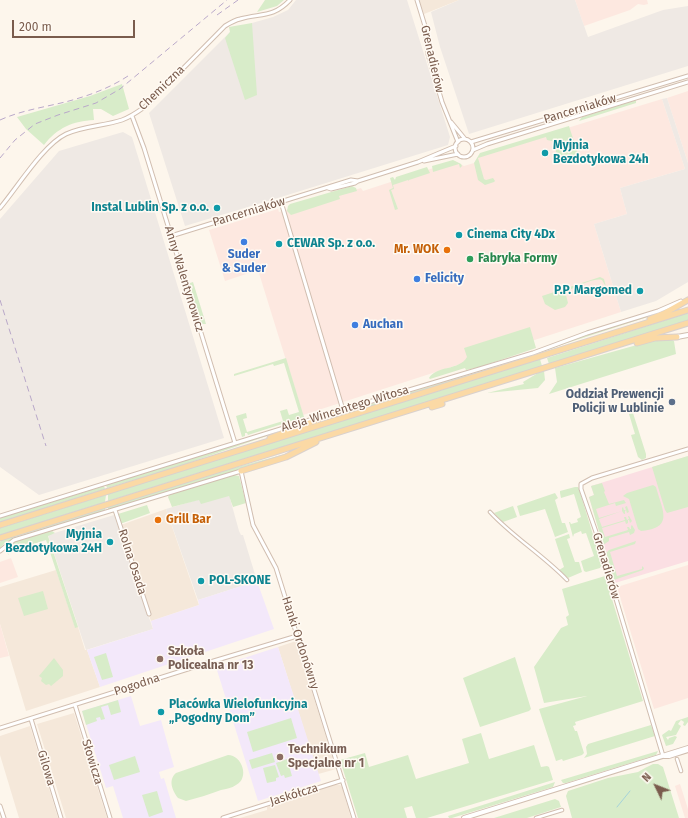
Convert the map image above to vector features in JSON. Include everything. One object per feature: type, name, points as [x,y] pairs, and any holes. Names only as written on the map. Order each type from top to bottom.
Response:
[{"type":"main road","points":[[597,338],[665,313],[688,299]]},
{"type":"main road","name":"Aleja Wincentego Witosa","points":[[0,525],[688,310]]},
{"type":"main road","name":"Aleja Wincentego Witosa","points":[[0,538],[688,323]]},
{"type":"main road","points":[[598,352],[655,338],[676,336]]},
{"type":"main road","points":[[406,412],[442,404]]},
{"type":"main road","points":[[257,445],[277,435],[343,410]]},
{"type":"main road","points":[[241,471],[286,457],[328,436]]},
{"type":"street","name":"Chemiczna","points":[[0,208],[34,164],[62,136],[80,129],[115,122],[132,116],[149,102],[225,26],[238,19],[273,13],[283,8],[290,0]]},
{"type":"street","name":"Grenadierów","points":[[417,0],[425,26],[428,54],[442,102],[458,142]]},
{"type":"street","name":"Pancerniaków","points":[[471,142],[688,76]]},
{"type":"street","name":"Pancerniaków","points":[[473,150],[487,144],[688,82]]},
{"type":"street","name":"Anny Walentynowicz","points":[[132,116],[144,148],[235,443]]},
{"type":"street","points":[[448,118],[465,139],[473,145],[473,150],[467,156],[462,156],[458,154],[456,146],[458,142],[465,139]]},
{"type":"street","name":"Pancerniaków","points":[[418,162],[456,146]]},
{"type":"street","name":"Pancerniaków","points":[[171,236],[351,180],[358,180],[418,162],[458,154]]},
{"type":"street","points":[[281,202],[343,410]]},
{"type":"street","name":"Aleja Wincentego Witosa","points":[[0,516],[533,353],[587,333],[658,311],[688,299]]},
{"type":"street","points":[[676,336],[688,335]]},
{"type":"street","name":"Grenadierów","points":[[663,756],[596,532],[581,489],[581,484],[592,478],[688,449]]},
{"type":"street","points":[[0,551],[14,540],[241,471]]},
{"type":"street","name":"Hanki Ordonówny","points":[[241,471],[253,525],[276,568],[354,818]]},
{"type":"street","name":"Rolna Osada","points":[[115,510],[149,614]]},
{"type":"street","points":[[490,512],[500,523],[557,569],[567,580]]},
{"type":"street","name":"Pogodna","points":[[0,728],[297,636]]},
{"type":"street","name":"Słowicza","points":[[75,705],[110,818]]},
{"type":"street","name":"Gilowa","points":[[31,719],[61,818]]},
{"type":"street","points":[[464,818],[663,756],[669,756],[688,750]]},
{"type":"street","points":[[677,759],[680,770]]},
{"type":"street","name":"Jaskółcza","points":[[223,818],[343,780]]},
{"type":"street","points":[[0,806],[4,818]]},
{"type":"street","points":[[536,818],[562,810]]},
{"type":"shaded area","points":[[296,0],[407,0],[450,137],[448,145],[185,226],[149,113],[230,32],[238,55],[252,23],[273,17],[288,10]]},
{"type":"shaded area","points":[[419,0],[459,0],[424,14]]},
{"type":"shaded area","points":[[459,0],[575,0],[588,37],[663,10],[688,6],[688,66],[469,134],[440,47],[431,12]]},
{"type":"shaded area","points":[[575,0],[647,0],[648,4],[638,4],[630,10],[584,26]]},
{"type":"shaded area","points":[[688,91],[688,163],[667,98]]},
{"type":"shaded area","name":"P.P. Margomed","points":[[667,98],[688,163],[688,282],[656,301],[621,312],[594,224],[627,214],[620,188],[685,169],[662,99]]},
{"type":"shaded area","points":[[662,99],[685,169],[620,188],[627,214],[594,224],[621,312],[303,415],[258,270],[225,281],[209,230],[278,209],[279,212],[361,188],[363,191],[455,161],[464,166],[474,163],[479,155]]},
{"type":"shaded area","points":[[123,132],[132,137],[224,438],[39,495],[0,467],[0,219],[59,151]]},
{"type":"shaded area","points":[[688,456],[688,561],[615,583],[589,497],[594,495],[591,486]]},
{"type":"shaded area","name":"POL-SKONE","points":[[228,491],[239,531],[241,535],[243,535],[257,581],[198,600],[166,509]]},
{"type":"shaded area","points":[[166,509],[199,605],[151,621],[118,526]]},
{"type":"shaded area","points":[[114,515],[153,629],[86,650],[48,535]]},
{"type":"shaded area","points":[[11,558],[18,577],[0,583],[0,562]]},
{"type":"shaded area","points":[[688,565],[688,698],[654,709],[617,587]]},
{"type":"shaded area","points":[[56,570],[75,627],[78,627],[85,650],[87,650],[100,687],[26,711],[0,624],[0,587]]},
{"type":"shaded area","points":[[257,581],[274,629],[100,687],[87,650],[153,629],[151,621],[199,605],[198,600]]},
{"type":"shaded area","points":[[0,624],[9,656],[0,658]]},
{"type":"shaded area","points":[[296,641],[336,769],[318,774],[278,647]]},
{"type":"shaded area","points":[[278,647],[321,781],[258,801],[216,667]]},
{"type":"shaded area","points":[[131,696],[140,726],[161,720],[174,767],[159,772],[161,779],[164,778],[176,818],[123,818],[113,786],[106,788],[82,711]]},
{"type":"shaded area","points":[[74,713],[107,818],[66,818],[37,724]]},
{"type":"shaded area","points":[[30,726],[58,818],[19,818],[0,755],[0,736]]},
{"type":"shaded area","points":[[680,784],[688,809],[688,818],[685,818],[675,786]]},
{"type":"shaded area","points":[[334,785],[340,785],[342,787],[351,818],[240,818],[267,810],[267,807],[269,806]]},
{"type":"green space","points":[[265,0],[284,0],[277,6],[257,12]]},
{"type":"green space","points":[[252,23],[257,95],[245,100],[225,38],[230,32],[229,27]]},
{"type":"green space","points":[[122,84],[129,109],[113,116],[101,109],[93,109],[94,120],[66,126],[54,134],[44,145],[26,129],[17,117],[90,96]]},
{"type":"green space","points":[[636,100],[636,103],[579,121],[582,117]]},
{"type":"green space","points":[[569,126],[578,154],[562,159],[561,156],[558,157],[552,141],[547,140],[546,137],[478,158],[484,179],[486,180],[493,178],[495,181],[485,185],[478,180],[474,163],[480,153]]},
{"type":"green space","points":[[453,160],[461,164],[462,166],[460,168],[459,164],[433,172],[432,166]]},
{"type":"green space","points":[[427,167],[430,173],[393,185],[394,189],[391,190],[398,209],[395,210],[389,190],[393,188],[390,178],[393,177],[395,180],[396,177]]},
{"type":"green space","points":[[352,186],[356,188],[357,191],[339,196],[340,199],[291,215],[287,211],[290,204]]},
{"type":"green space","points":[[600,277],[604,279],[606,287],[602,280],[594,280],[567,291],[566,295],[568,303],[565,307],[555,310],[545,304],[542,296]]},
{"type":"green space","points":[[193,282],[206,324],[202,324],[200,321],[189,286],[190,283]]},
{"type":"green space","points":[[668,309],[660,313],[564,344],[519,361],[288,432],[323,419],[518,359],[565,342]]},
{"type":"green space","points":[[688,313],[688,320],[549,364],[547,358]]},
{"type":"green space","points":[[530,327],[536,348],[480,367],[466,370],[465,368],[430,379],[429,378],[437,371],[454,366],[463,361],[467,357],[464,348]]},
{"type":"green space","points":[[670,339],[674,341],[676,354],[549,394],[557,382],[555,368],[651,341]]},
{"type":"green space","points":[[286,358],[304,417],[248,435],[245,433],[245,436],[242,437],[236,416],[246,413],[247,418],[243,419],[247,432],[283,421],[280,411],[287,409],[289,415],[299,412],[284,363],[274,366],[273,364],[234,376],[234,374]]},
{"type":"green space","points":[[540,359],[542,366],[108,501],[108,494]]},
{"type":"green space","points":[[544,371],[545,380],[538,388],[487,393],[524,384],[523,382]]},
{"type":"green space","points":[[633,413],[646,454],[646,458],[642,460],[638,457],[631,435],[635,434],[629,414]]},
{"type":"green space","points":[[287,429],[174,468],[107,488],[106,485]]},
{"type":"green space","points":[[285,454],[277,458],[108,510],[108,507],[230,469]]},
{"type":"green space","points":[[688,456],[688,507],[667,513],[652,467]]},
{"type":"green space","points":[[234,475],[239,476],[246,503],[233,507],[229,496],[201,504],[199,500],[172,507],[168,497],[169,495]]},
{"type":"green space","points":[[602,483],[609,504],[624,500],[626,503],[616,506],[615,503],[596,509],[599,518],[622,511],[599,519],[602,527],[625,520],[624,517],[626,517],[627,520],[629,519],[628,516],[632,521],[630,523],[628,520],[628,523],[626,524],[625,521],[602,528],[605,537],[628,530],[627,527],[631,529],[632,525],[635,530],[634,533],[630,535],[629,532],[609,538],[609,541],[603,545],[589,497],[594,495],[591,486]]},
{"type":"green space","points":[[653,485],[656,487],[664,516],[659,526],[641,531],[638,529],[629,499],[623,496],[627,493]]},
{"type":"green space","points":[[104,486],[105,489],[0,522],[0,518]]},
{"type":"green space","points":[[578,487],[579,489],[602,564],[600,568],[586,572],[584,571],[581,561],[594,556],[586,533],[582,534],[581,531],[574,534],[573,537],[569,522],[571,524],[578,522],[577,519],[581,517],[574,494],[561,498],[560,493],[560,491]]},
{"type":"green space","points":[[555,493],[558,498],[555,500],[562,523],[565,523],[568,532],[555,537],[545,509],[520,516],[517,506]]},
{"type":"green space","points":[[106,495],[105,502],[0,535],[0,528]]},
{"type":"green space","points":[[147,505],[150,513],[120,524],[118,514]]},
{"type":"green space","points":[[513,506],[517,517],[503,522],[494,513]]},
{"type":"green space","points":[[627,506],[629,512],[627,513],[625,507]]},
{"type":"green space","points":[[623,507],[624,510],[626,510],[625,514],[624,514],[622,511]]},
{"type":"green space","points":[[105,508],[105,511],[15,538],[5,543],[0,548],[0,542],[2,540]]},
{"type":"green space","points":[[52,531],[55,533],[48,536],[78,627],[75,628],[46,540],[8,552],[9,555],[5,551],[7,547],[18,541]]},
{"type":"green space","points":[[569,534],[570,538],[567,539],[575,562],[579,562],[582,572],[568,578],[559,570],[564,567],[555,539]]},
{"type":"green space","points":[[636,541],[635,544],[610,552],[617,576],[642,569],[642,566],[644,568],[643,570],[614,580],[606,553],[609,550]]},
{"type":"green space","points":[[605,576],[643,701],[575,722],[576,725],[573,726],[575,731],[577,731],[584,753],[563,761],[562,759],[556,761],[539,709],[587,696],[544,703],[534,667],[561,628],[568,625],[566,617],[569,615],[562,589]]},
{"type":"green space","points":[[43,591],[48,609],[24,616],[18,598]]},
{"type":"green space","points":[[106,653],[113,677],[102,680],[94,657]]},
{"type":"green space","points":[[515,657],[531,709],[529,711],[480,727],[463,678]]},
{"type":"green space","points":[[54,658],[63,670],[63,676],[51,686],[49,684],[46,685],[41,681],[42,678],[39,676]]},
{"type":"green space","points":[[118,700],[121,712],[111,715],[108,705],[101,707],[105,719],[101,720],[100,717],[96,718],[97,721],[86,725],[82,711]]},
{"type":"green space","points":[[688,717],[688,722],[685,726],[683,725],[684,722],[681,720],[678,724],[681,726],[676,735],[666,737],[668,740],[669,738],[675,736],[677,737],[673,744],[666,746],[662,735],[669,730],[671,731],[676,721]]},
{"type":"green space","points":[[291,718],[297,738],[253,752],[247,732]]},
{"type":"green space","points":[[651,725],[655,736],[584,758],[587,754],[586,747],[588,744]]},
{"type":"green space","points":[[481,733],[489,759],[534,745],[541,767],[549,767],[553,780],[427,818],[416,818],[412,806],[404,808],[407,818],[358,818],[340,760],[365,753],[369,767],[408,755],[416,779],[469,763],[462,739]]},
{"type":"green space","points":[[658,751],[656,755],[566,783],[563,783],[561,780]]},
{"type":"green space","points":[[272,753],[275,762],[252,769],[249,760]]},
{"type":"green space","points":[[228,755],[237,759],[242,767],[243,777],[240,782],[231,788],[190,800],[186,801],[178,798],[172,785],[172,779],[176,773]]},
{"type":"green space","points":[[135,756],[140,772],[114,780],[109,765]]},
{"type":"green space","points":[[287,759],[292,776],[285,778],[284,775],[281,776],[276,763]]},
{"type":"green space","points":[[653,764],[658,764],[663,767],[679,818],[572,818],[566,796],[568,791],[608,778],[638,772]]},
{"type":"green space","points":[[275,765],[279,777],[276,778],[276,781],[267,783],[263,768]]},
{"type":"green space","points":[[555,782],[553,787],[452,818],[449,818],[448,816]]},
{"type":"green space","points":[[157,791],[163,812],[149,817],[142,795]]},
{"type":"green space","points":[[555,799],[559,801],[561,807],[527,818],[494,818]]},
{"type":"waterway","points":[[617,807],[630,791]]},
{"type":"railway","points":[[0,158],[15,140],[35,124],[96,103],[120,89],[227,0]]},
{"type":"railway","points":[[217,15],[238,0]]},
{"type":"railway","points":[[0,120],[25,111],[85,96],[109,87],[131,74]]},
{"type":"railway","points":[[0,300],[46,446]]},
{"type":"place","name":"Myjnia Bezdotykowa 24h","points":[[545,153]]},
{"type":"place","name":"Instal Lublin Sp. z o.o.","points":[[217,208]]},
{"type":"place","name":"Cinema City 4Dx","points":[[459,235]]},
{"type":"place","name":"Suder & Suder","points":[[244,242]]},
{"type":"place","name":"CEWAR Sp. z o.o.","points":[[279,244]]},
{"type":"place","name":"Mr. WOK","points":[[447,250]]},
{"type":"place","name":"Fabryka Formy","points":[[470,259]]},
{"type":"place","name":"Felicity","points":[[417,279]]},
{"type":"place","name":"P.P. Margomed","points":[[640,291]]},
{"type":"place","name":"Auchan","points":[[355,325]]},
{"type":"place","name":"Oddział Prewencji Policji w Lublinie","points":[[672,402]]},
{"type":"place","name":"Grill Bar","points":[[158,520]]},
{"type":"place","name":"Myjnia Bezdotykowa 24H","points":[[110,542]]},
{"type":"place","name":"POL-SKONE","points":[[201,581]]},
{"type":"place","name":"Szkoła Policealna nr 13","points":[[160,659]]},
{"type":"place","name":"Placówka Wielofunkcyjna „Pogodny Dom”","points":[[161,712]]},
{"type":"place","name":"Technikum Specjalne nr 1","points":[[280,757]]}]
